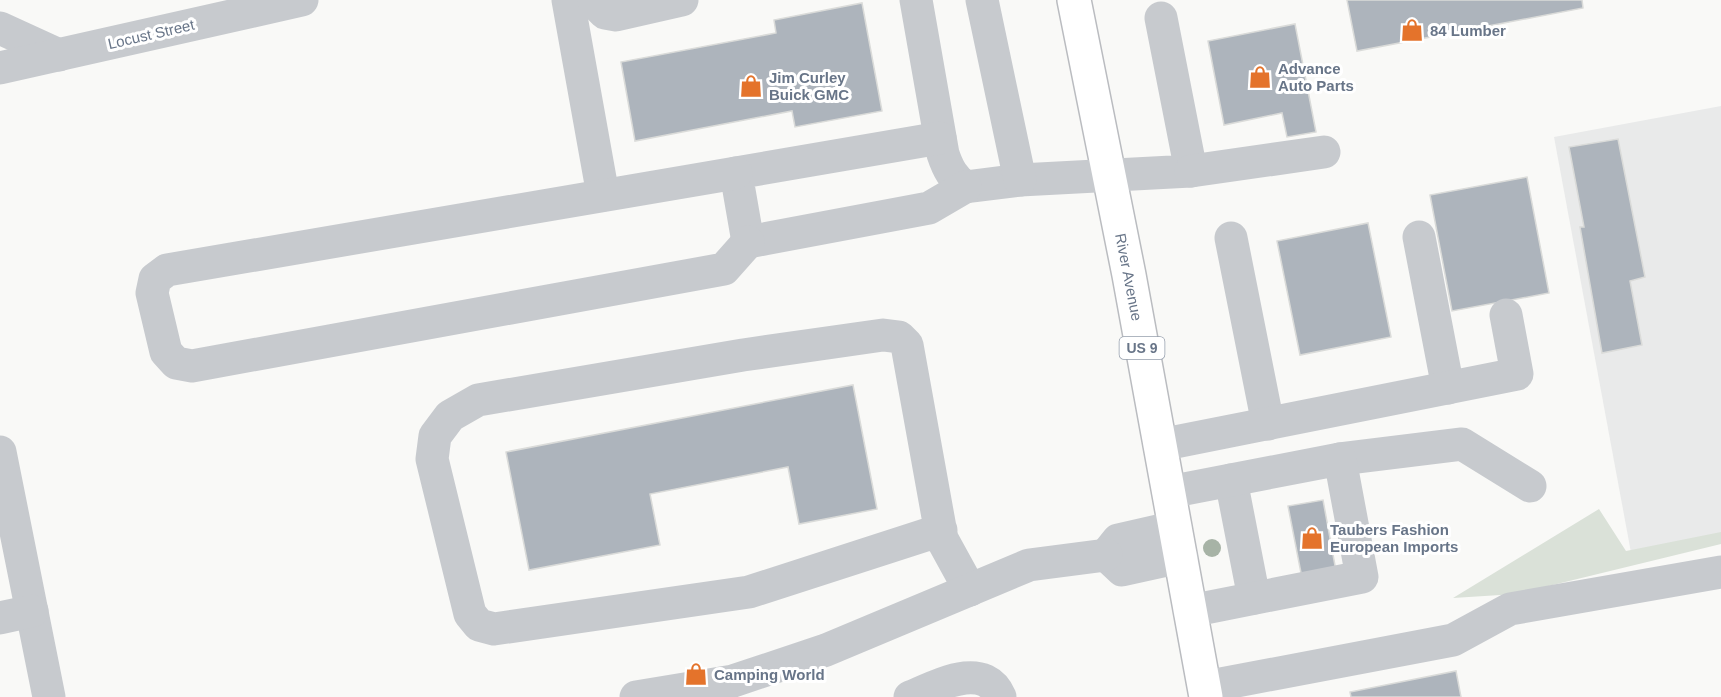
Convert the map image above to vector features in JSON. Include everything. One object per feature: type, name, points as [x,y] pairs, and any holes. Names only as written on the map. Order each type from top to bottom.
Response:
[{"type":"highway","name":"River Avenue","points":[[1074,0],[1206,692]]},
{"type":"street","name":"Locust Street","points":[[0,68],[302,0]]},
{"type":"street","points":[[568,0],[603,195]]},
{"type":"street","points":[[594,0],[605,13],[616,15],[682,0]]},
{"type":"street","points":[[916,0],[947,167],[954,179],[965,187]]},
{"type":"street","points":[[982,0],[1020,180]]},
{"type":"street","points":[[1161,18],[1191,171]]},
{"type":"street","points":[[0,28],[59,55]]},
{"type":"street","points":[[940,138],[167,270],[155,279],[152,293],[166,352],[176,363],[192,366],[724,269],[748,242],[929,208],[965,187],[1020,180],[1191,171],[1324,152]]},
{"type":"street","points":[[736,173],[748,242]]},
{"type":"street","points":[[1419,237],[1448,388]]},
{"type":"street","points":[[1231,238],[1268,424]]},
{"type":"street","points":[[1160,445],[1517,374],[1506,315]]},
{"type":"street","points":[[940,530],[749,592],[494,629],[479,625],[470,614],[432,459],[435,436],[450,416],[478,400],[754,354],[883,335],[899,337],[907,345],[942,539],[969,591]]},
{"type":"street","points":[[1169,492],[1340,459],[1462,444],[1530,486]]},
{"type":"street","points":[[0,452],[49,697]]},
{"type":"street","points":[[1190,611],[1362,577],[1340,459]]},
{"type":"street","points":[[1231,480],[1254,598]]},
{"type":"street","points":[[636,697],[739,689],[1029,565],[1106,555],[1122,570],[1178,542]]},
{"type":"street","points":[[1206,692],[1453,640],[1510,609],[1721,572]]},
{"type":"street","points":[[0,618],[32,611]]},
{"type":"street","points":[[910,697],[956,679],[972,677],[992,685],[1000,697]]},
{"type":"shaded area","points":[[1721,106],[1721,541],[1632,558],[1554,137]]},
{"type":"shaded area","points":[[1599,509],[1626,551],[1721,532],[1721,544],[1516,594],[1453,598]]},
{"type":"building","name":"84 Lumber","points":[[1347,0],[1582,0],[1583,8],[1357,51]]},
{"type":"building","name":"Jim Curley Buick GMC","points":[[862,3],[882,111],[795,127],[792,111],[635,141],[621,62],[776,33],[774,20]]},
{"type":"building","name":"Advance Auto Parts","points":[[1295,24],[1316,132],[1287,137],[1282,113],[1224,125],[1208,41]]},
{"type":"building","points":[[1618,139],[1645,277],[1630,281],[1642,345],[1602,353],[1580,227],[1584,227],[1569,147]]},
{"type":"building","points":[[1527,177],[1549,293],[1452,311],[1430,195]]},
{"type":"building","points":[[1368,223],[1391,337],[1300,355],[1277,241]]},
{"type":"building","points":[[853,385],[877,509],[799,524],[788,467],[650,494],[660,545],[529,570],[506,452]]},
{"type":"building","name":"Taubers Fashion European Imports","points":[[1323,500],[1336,571],[1302,578],[1288,506]]},
{"type":"building","points":[[1456,671],[1461,697],[1351,697],[1350,692]]},
{"type":"place","name":"84 Lumber","points":[[1412,30]]},
{"type":"place","name":"Advance Auto Parts","points":[[1260,77]]},
{"type":"place","name":"Jim Curley Buick GMC","points":[[751,86]]},
{"type":"place","name":"Taubers Fashion European Imports","points":[[1312,538]]},
{"type":"place","name":"Camping World","points":[[696,674]]}]
